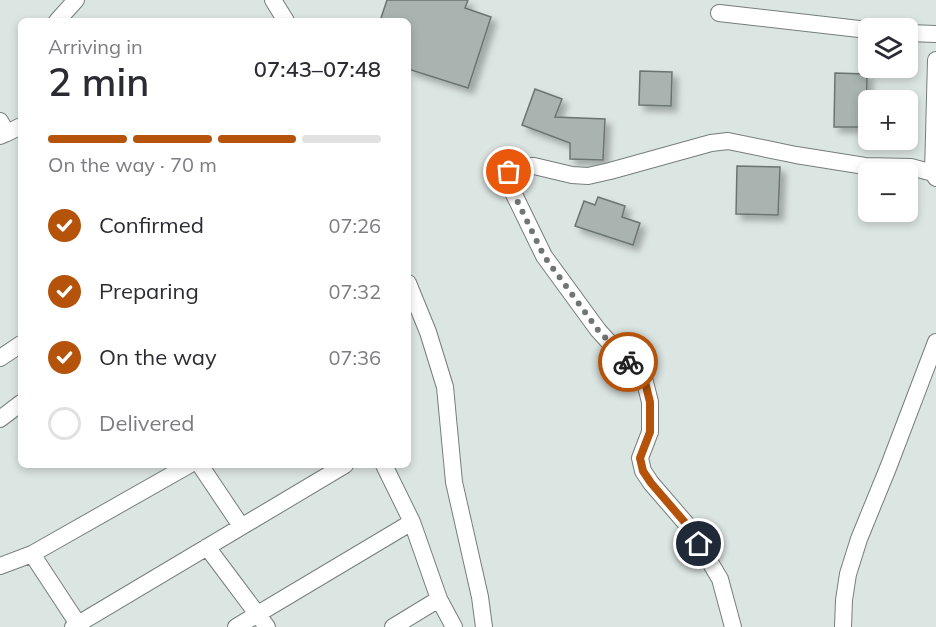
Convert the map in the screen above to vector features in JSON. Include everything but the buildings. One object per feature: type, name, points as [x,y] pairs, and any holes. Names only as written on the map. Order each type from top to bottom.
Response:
[{"type":"street","points":[[60,18],[75,0]]},
{"type":"street","points":[[273,0],[284,18]]},
{"type":"street","points":[[719,13],[858,29]]},
{"type":"street","points":[[918,33],[936,34]]},
{"type":"street","points":[[733,627],[720,579],[688,526],[643,471],[640,458],[650,432],[650,402],[645,382],[598,330],[544,256],[508,182],[509,172],[517,166],[534,166],[572,175],[588,176],[711,143],[728,141],[865,166],[911,167],[934,176],[936,60]]},
{"type":"street","points":[[411,290],[428,333],[445,387],[454,482],[480,597],[484,627]]},
{"type":"street","points":[[843,627],[847,583],[859,539],[936,342]]},
{"type":"street","points":[[0,358],[18,346]]},
{"type":"street","points":[[0,419],[18,405]]},
{"type":"street","points":[[0,566],[32,554],[184,468]]},
{"type":"street","points":[[202,468],[241,526]]},
{"type":"street","points":[[32,554],[76,626],[340,468]]},
{"type":"street","points":[[385,468],[412,522],[439,599],[454,627]]},
{"type":"street","points":[[236,627],[262,621],[412,522]]},
{"type":"street","points":[[207,547],[262,621]]},
{"type":"street","points":[[393,627],[439,599]]},
{"type":"way so far","points":[[509,172],[508,182],[544,256],[598,330],[628,362]]},
{"type":"route","points":[[628,362],[645,382],[650,402],[650,432],[640,458],[643,471],[688,526],[699,544]]}]
